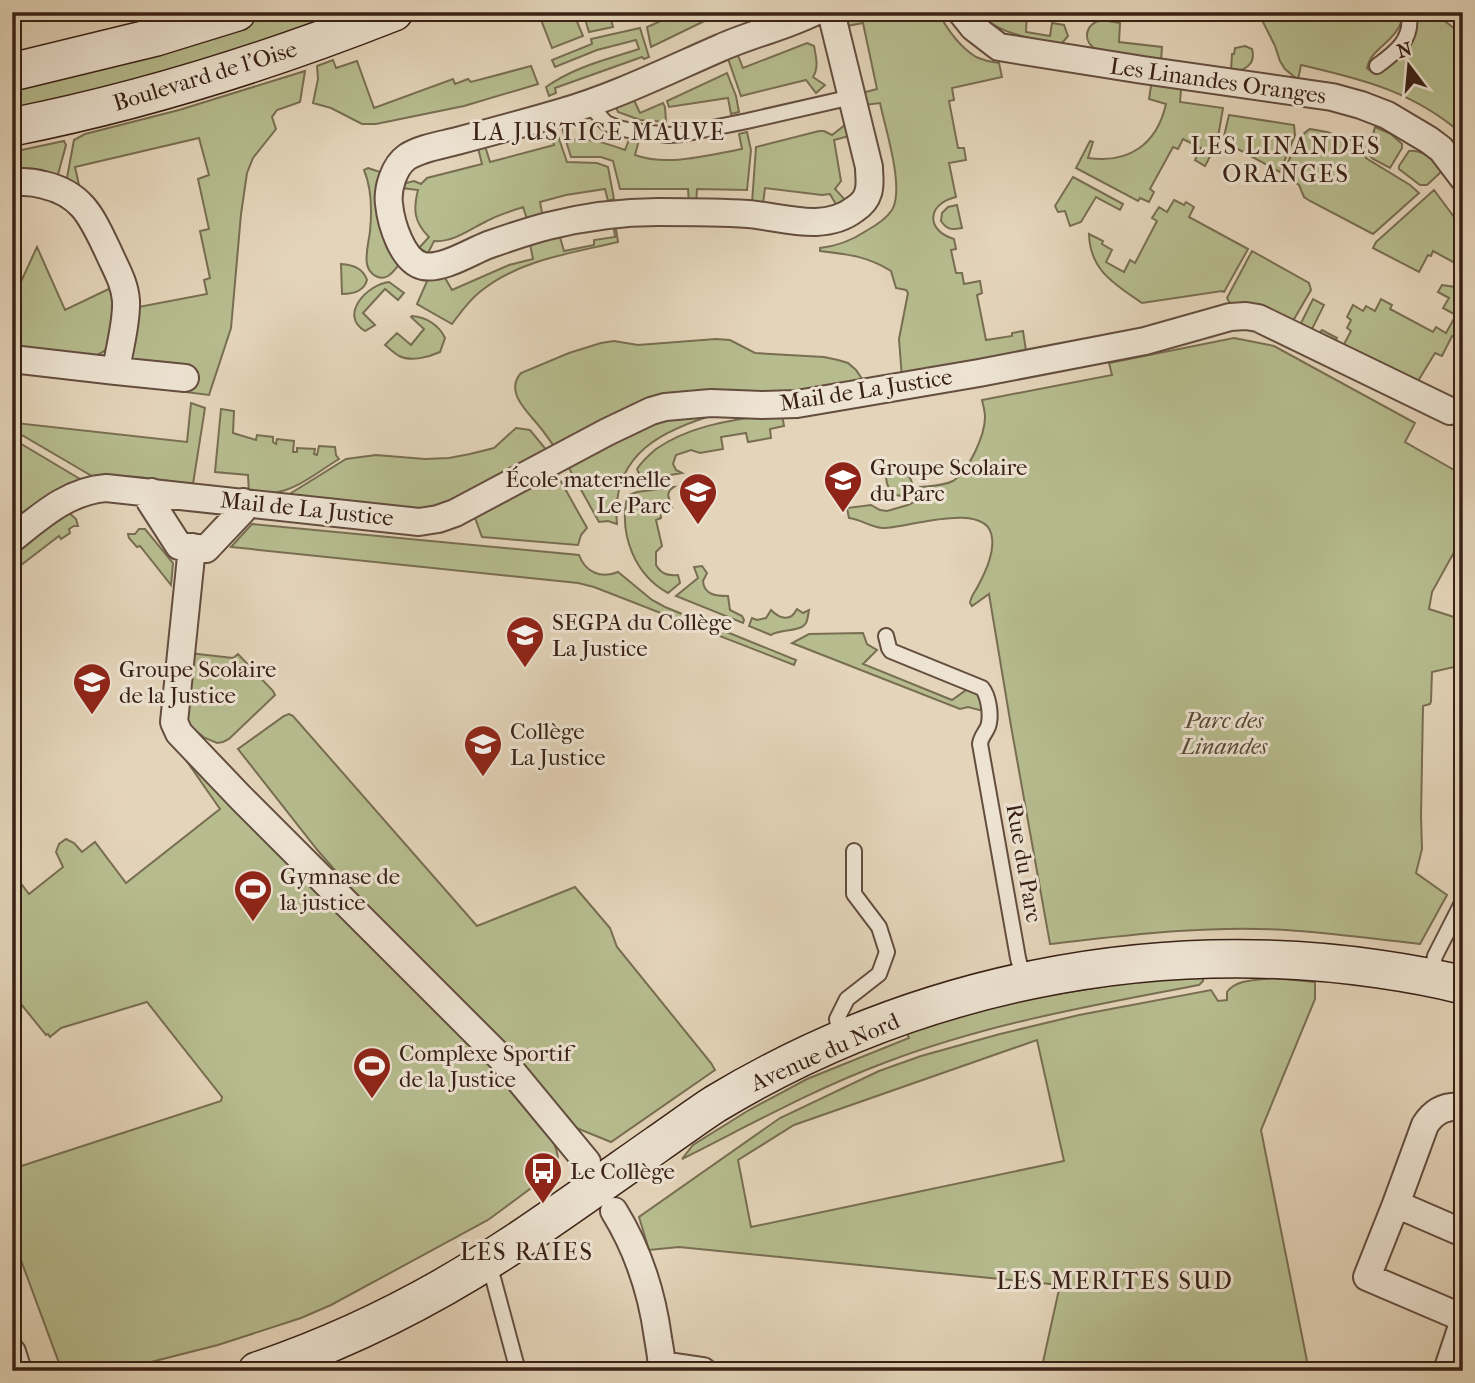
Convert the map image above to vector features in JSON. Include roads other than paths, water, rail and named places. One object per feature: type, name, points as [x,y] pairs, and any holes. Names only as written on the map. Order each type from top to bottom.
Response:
[{"type":"street","points":[[12,72],[148,40],[237,12]]},
{"type":"street","name":"Boulevard de l'Oise","points":[[12,127],[145,97],[238,69],[394,12]]},
{"type":"street","points":[[814,12],[722,47],[628,90],[405,158],[394,175],[388,200],[392,223],[407,253],[419,265],[435,266],[494,243],[549,226],[590,217],[629,213],[748,214],[818,222],[837,219],[858,207],[868,194],[870,185],[868,160],[831,12]]},
{"type":"street","name":"Les Linandes Oranges","points":[[961,12],[973,27],[999,47],[1131,69],[1332,97],[1361,105],[1387,115],[1429,140],[1441,149],[1463,178]]},
{"type":"street","points":[[12,183],[35,183],[54,187],[77,199],[93,220],[121,281],[126,303],[116,371]]},
{"type":"street","name":"Mail de La Justice","points":[[12,539],[53,507],[85,491],[106,488],[419,522],[431,521],[479,501],[651,411],[682,404],[797,404],[1145,341],[1237,316],[1258,318],[1450,411]]},
{"type":"street","points":[[12,359],[185,378]]},
{"type":"street","points":[[151,492],[150,501],[179,545],[206,549],[242,512],[243,502]]},
{"type":"street","points":[[192,547],[174,722],[179,733],[501,1058],[587,1162]]},
{"type":"street","name":"Avenue du Nord","points":[[257,1371],[323,1347],[425,1299],[566,1208],[712,1106],[793,1062],[841,1040],[930,1006],[1046,976],[1120,965],[1191,959],[1307,961],[1447,981]]},
{"type":"street","points":[[1447,1371],[1463,1320],[1367,1277],[1425,1125],[1439,1110],[1463,1107]]},
{"type":"street","points":[[1396,1204],[1463,1233]]},
{"type":"street","points":[[618,1218],[638,1256],[646,1283],[655,1318],[662,1368],[703,1371]]},
{"type":"street","points":[[12,1352],[18,1371]]},
{"type":"lane","points":[[1377,66],[1394,53],[1409,32],[1411,22],[1408,12]]},
{"type":"lane","points":[[591,103],[606,123],[633,131],[668,135],[747,121],[852,97]]},
{"type":"lane","name":"Rue du Parc","points":[[886,636],[891,651],[982,688],[985,692],[990,721],[980,739],[981,753],[1024,981]]},
{"type":"lane","points":[[841,1040],[836,1019],[847,999],[879,974],[887,952],[879,928],[854,894],[853,851]]},
{"type":"lane","points":[[1447,981],[1435,957],[1463,901]]},
{"type":"lane","points":[[484,1263],[493,1278],[518,1371]]},
{"type":"place","name":"Groupe Scolaire du Parc","points":[[843,514]]},
{"type":"place","name":"École maternelle Le Parc","points":[[698,526]]},
{"type":"place","name":"SEGPA du Collège La Justice","points":[[525,669]]},
{"type":"place","name":"Groupe Scolaire de la Justice","points":[[92,716]]},
{"type":"place","name":"Collège La Justice","points":[[483,778]]},
{"type":"place","name":"Gymnase de la justice","points":[[253,923]]},
{"type":"place","name":"Complexe Sportif de la Justice","points":[[372,1100]]},
{"type":"place","name":"Le Collège","points":[[543,1205]]},
{"type":"district","name":"LA JUSTICE MAUVE","points":[[599,132]]},
{"type":"district","name":"LES LINANDES ORANGES","points":[[1286,160]]},
{"type":"district","name":"LES RAIES","points":[[527,1252]]},
{"type":"district","name":"LES MERITES SUD","points":[[1115,1281]]},
{"type":"park label","name":"Parc des Linandes","points":[[1224,733]]}]
